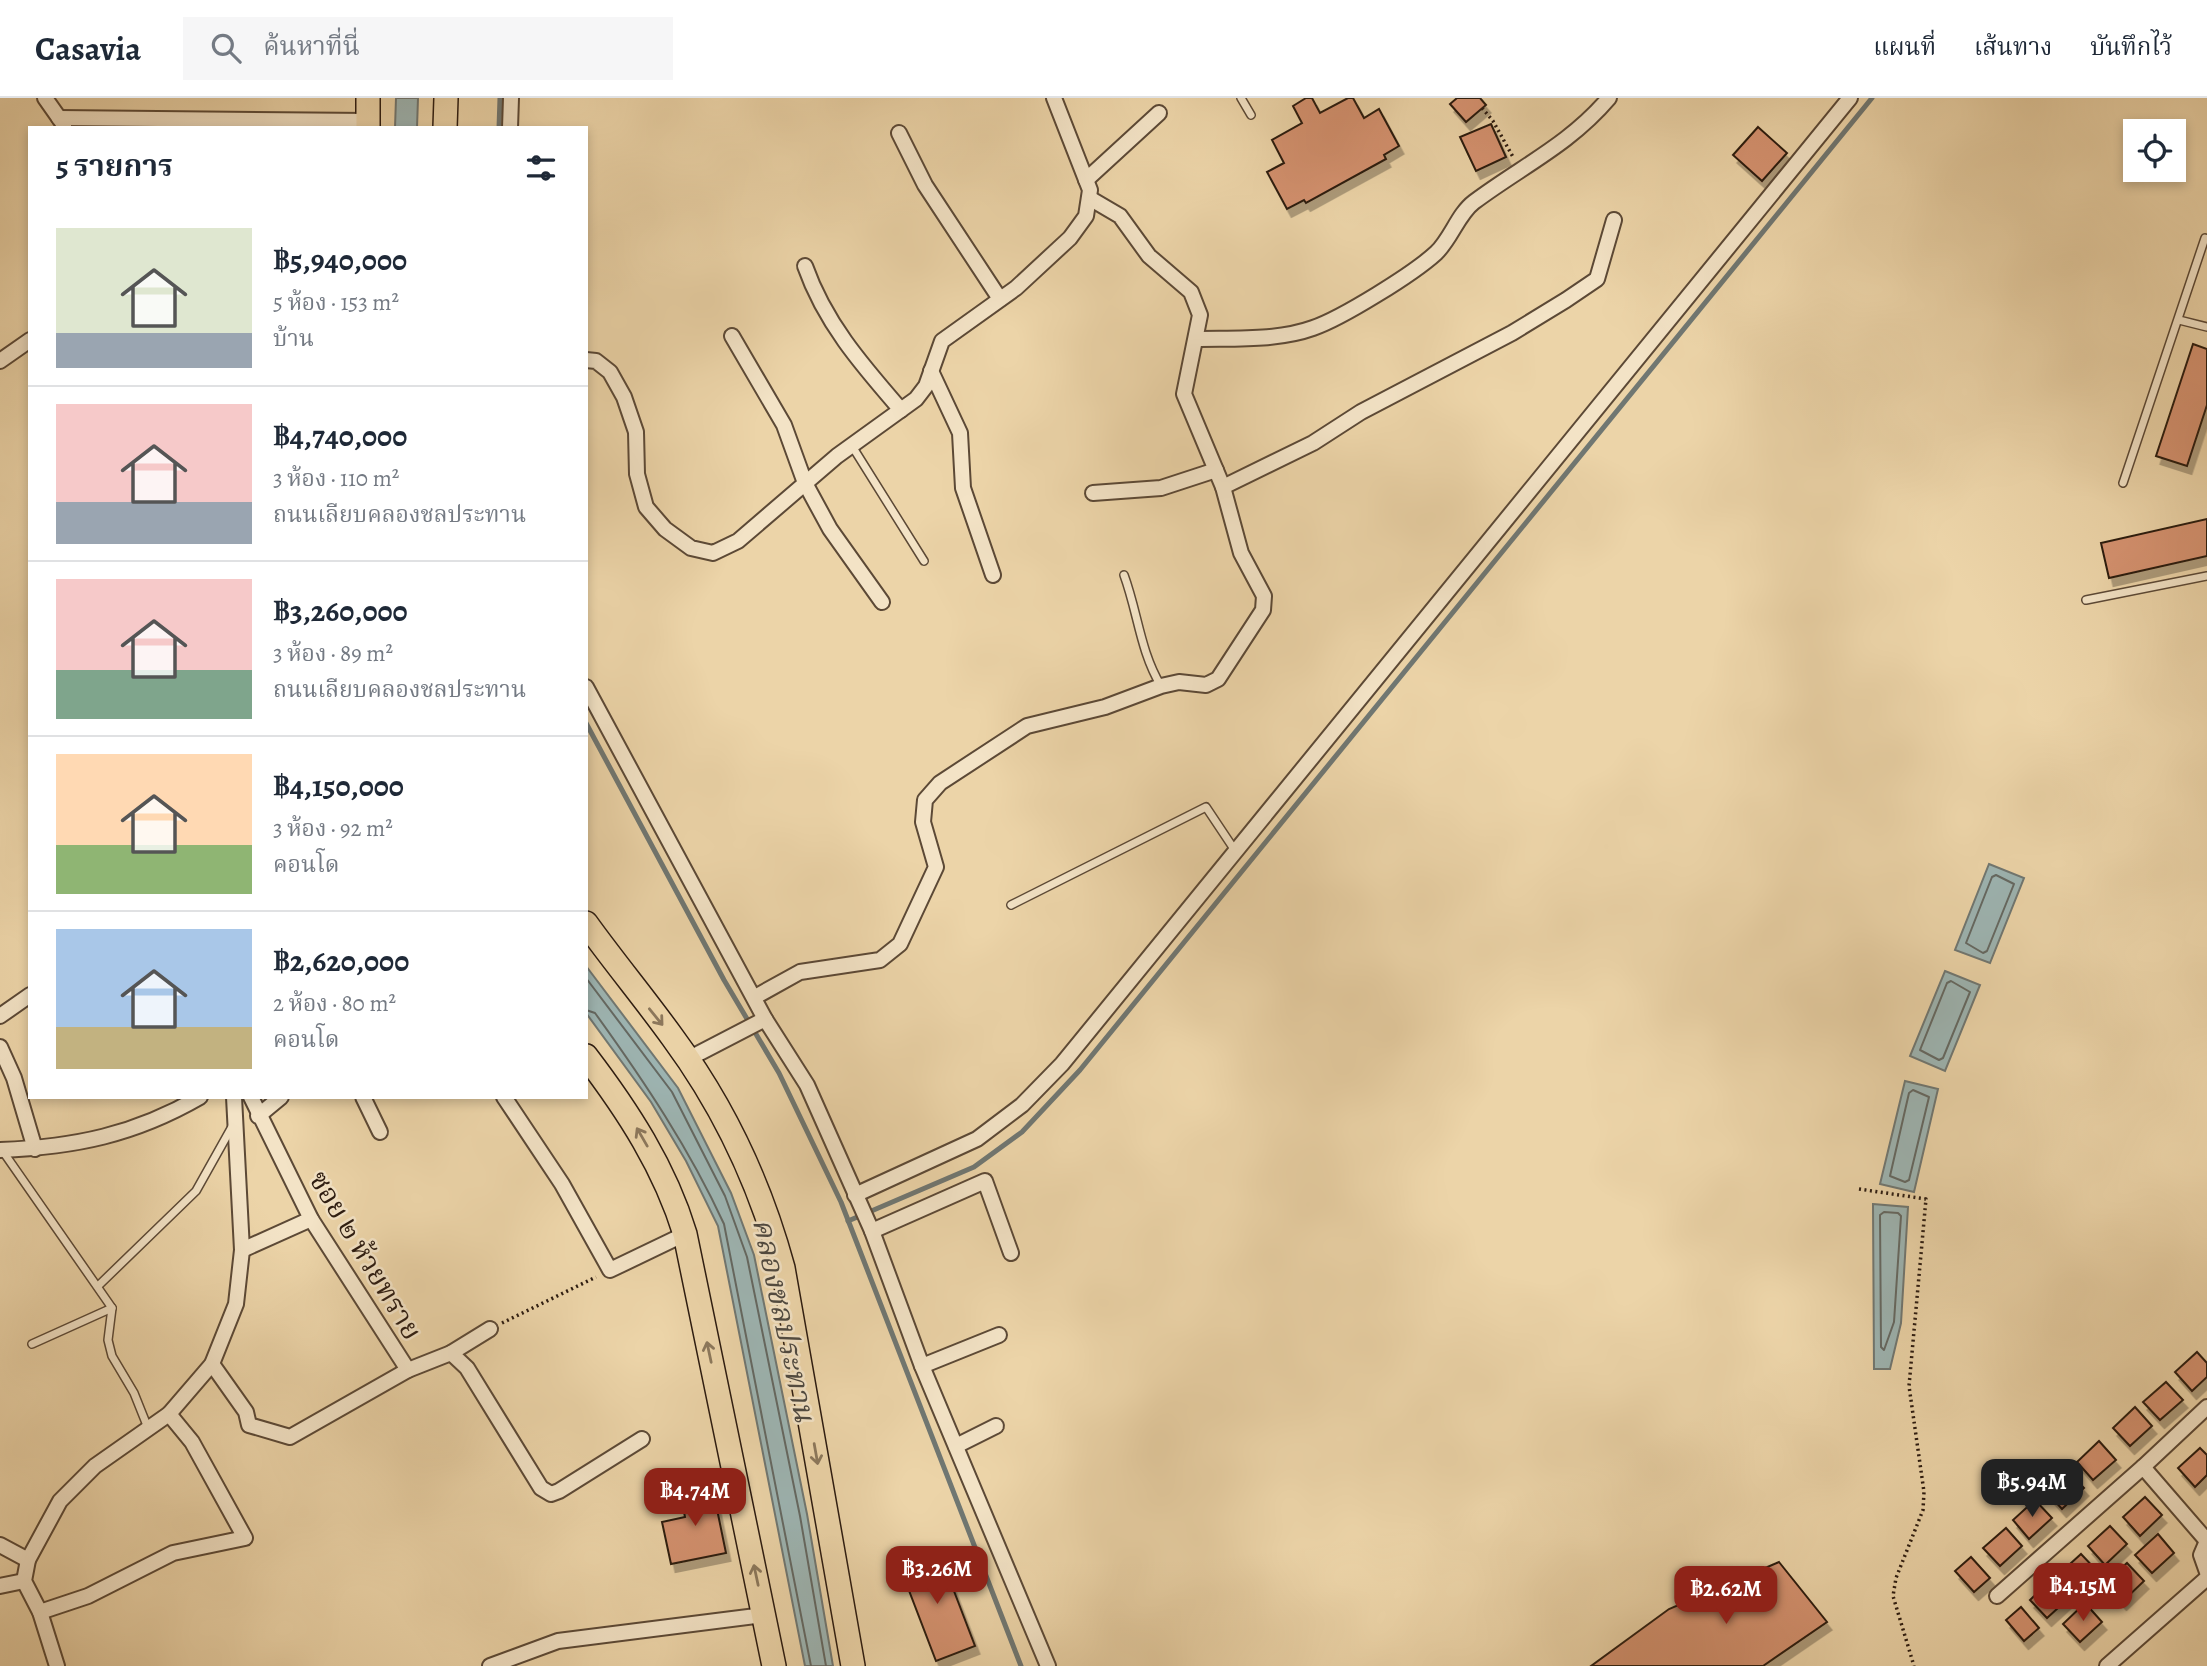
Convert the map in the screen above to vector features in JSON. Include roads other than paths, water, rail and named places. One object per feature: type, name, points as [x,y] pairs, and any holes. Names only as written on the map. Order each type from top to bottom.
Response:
[{"type":"main road","points":[[368,98],[368,125]]},
{"type":"main road","points":[[445,126],[446,98]]},
{"type":"main road","points":[[588,926],[688,1059],[725,1121],[769,1215],[783,1269],[853,1666]]},
{"type":"main road","points":[[588,934],[626,979]]},
{"type":"main road","points":[[588,1059],[624,1107],[656,1162],[677,1206],[774,1666]]},
{"type":"street","points":[[45,98],[63,123],[368,125]]},
{"type":"street","points":[[510,126],[511,98]]},
{"type":"street","points":[[588,360],[596,361],[610,372],[624,397],[636,432],[637,474],[646,508],[665,529],[691,548],[713,553],[738,541],[852,446],[901,410],[926,386],[942,341],[1000,299],[1070,238],[1086,216],[1091,199],[1086,180],[1054,98]]},
{"type":"street","points":[[1196,339],[1265,337],[1313,328],[1388,286],[1437,252],[1471,204],[1557,148],[1588,122],[1609,98]]},
{"type":"street","points":[[855,1195],[977,1139],[1022,1105],[1062,1064],[1850,98]]},
{"type":"street","points":[[1086,180],[1159,113]]},
{"type":"street","points":[[899,133],[925,185],[1000,299]]},
{"type":"street","points":[[755,997],[800,972],[880,960],[900,944],[936,867],[923,822],[925,800],[940,783],[1027,726],[1105,707],[1161,686],[1179,682],[1206,685],[1218,679],[1263,610],[1264,596],[1241,553],[1223,487],[1184,394],[1200,315],[1191,292],[1149,256],[1120,216],[1091,199]]},
{"type":"street","points":[[1223,487],[1312,443],[1361,412],[1512,333],[1597,279],[1614,220]]},
{"type":"street","points":[[805,266],[814,292],[848,350],[901,410]]},
{"type":"street","points":[[732,335],[784,425],[806,483],[830,529],[882,602]]},
{"type":"street","points":[[0,361],[28,341]]},
{"type":"street","points":[[931,371],[960,433],[962,488],[993,575]]},
{"type":"street","points":[[1093,493],[1161,488],[1216,470]]},
{"type":"street","points":[[588,691],[755,997],[761,1022],[807,1085],[869,1225],[922,1366],[1048,1666]]},
{"type":"street","points":[[0,1016],[28,996]]},
{"type":"street","points":[[688,1059],[761,1022]]},
{"type":"street","points":[[0,1047],[14,1078],[35,1149]]},
{"type":"street","points":[[1,1150],[35,1149],[99,1140],[141,1128],[196,1099]]},
{"type":"street","points":[[57,1666],[40,1612],[24,1581],[28,1560],[60,1501],[95,1466],[169,1414],[212,1364],[236,1304],[242,1250],[234,1099]]},
{"type":"street","name":"ซอย ๒ ห้วยทราย","points":[[252,1099],[311,1219],[408,1370],[451,1353],[467,1368],[541,1488],[551,1494],[642,1439]]},
{"type":"street","points":[[258,1116],[279,1099]]},
{"type":"street","points":[[364,1099],[380,1132]]},
{"type":"street","points":[[505,1099],[562,1184],[610,1270],[685,1234]]},
{"type":"street","points":[[869,1225],[985,1181],[1011,1253]]},
{"type":"street","points":[[242,1250],[311,1219]]},
{"type":"street","points":[[451,1353],[490,1329]]},
{"type":"street","points":[[922,1366],[999,1335]]},
{"type":"street","points":[[212,1364],[246,1412],[249,1425],[290,1437],[408,1370]]},
{"type":"street","points":[[1997,1596],[2207,1407]]},
{"type":"street","points":[[40,1612],[88,1597],[173,1553],[245,1538],[192,1442],[169,1414]]},
{"type":"street","points":[[956,1446],[996,1426]]},
{"type":"street","points":[[2143,1467],[2207,1541],[2201,1555],[2207,1572]]},
{"type":"street","points":[[0,1545],[28,1560]]},
{"type":"street","points":[[2107,1666],[2207,1578]]},
{"type":"street","points":[[0,1586],[24,1581]]},
{"type":"street","points":[[490,1666],[558,1641],[764,1615]]},
{"type":"lane","points":[[1241,98],[1251,115]]},
{"type":"lane","points":[[2123,483],[2205,238]]},
{"type":"lane","points":[[2179,320],[2207,327]]},
{"type":"lane","points":[[852,446],[924,561]]},
{"type":"lane","points":[[1124,575],[1133,600],[1140,642],[1161,686]]},
{"type":"lane","points":[[2086,600],[2207,576]]},
{"type":"lane","points":[[1011,905],[1206,807],[1236,852]]},
{"type":"lane","points":[[98,1286],[196,1191],[234,1123]]},
{"type":"lane","points":[[1,1150],[112,1308],[108,1340],[112,1356],[134,1393],[148,1428]]},
{"type":"lane","points":[[32,1344],[112,1308]]},
{"type":"water","points":[[396,98],[418,98],[417,126],[395,126]]},
{"type":"water","points":[[1989,864],[2024,878],[1990,963],[1955,950]]},
{"type":"water","points":[[588,969],[678,1088],[731,1193],[754,1255],[807,1514],[833,1666],[805,1666],[718,1226],[686,1161],[651,1102],[588,1016]]},
{"type":"water","points":[[1945,971],[1980,985],[1945,1071],[1910,1056]]},
{"type":"water","points":[[1905,1081],[1938,1089],[1914,1192],[1880,1184]]},
{"type":"water","points":[[1873,1204],[1908,1207],[1901,1323],[1890,1369],[1874,1369]]},
{"type":"waterway","points":[[499,126],[500,98]]},
{"type":"waterway","points":[[848,1221],[974,1167],[1022,1132],[1080,1070],[1872,98]]},
{"type":"waterway","points":[[588,727],[724,980],[779,1073],[841,1202],[1021,1666]]},
{"type":"water label","name":"คลองชลประทาน","points":[[784,1320]]}]
